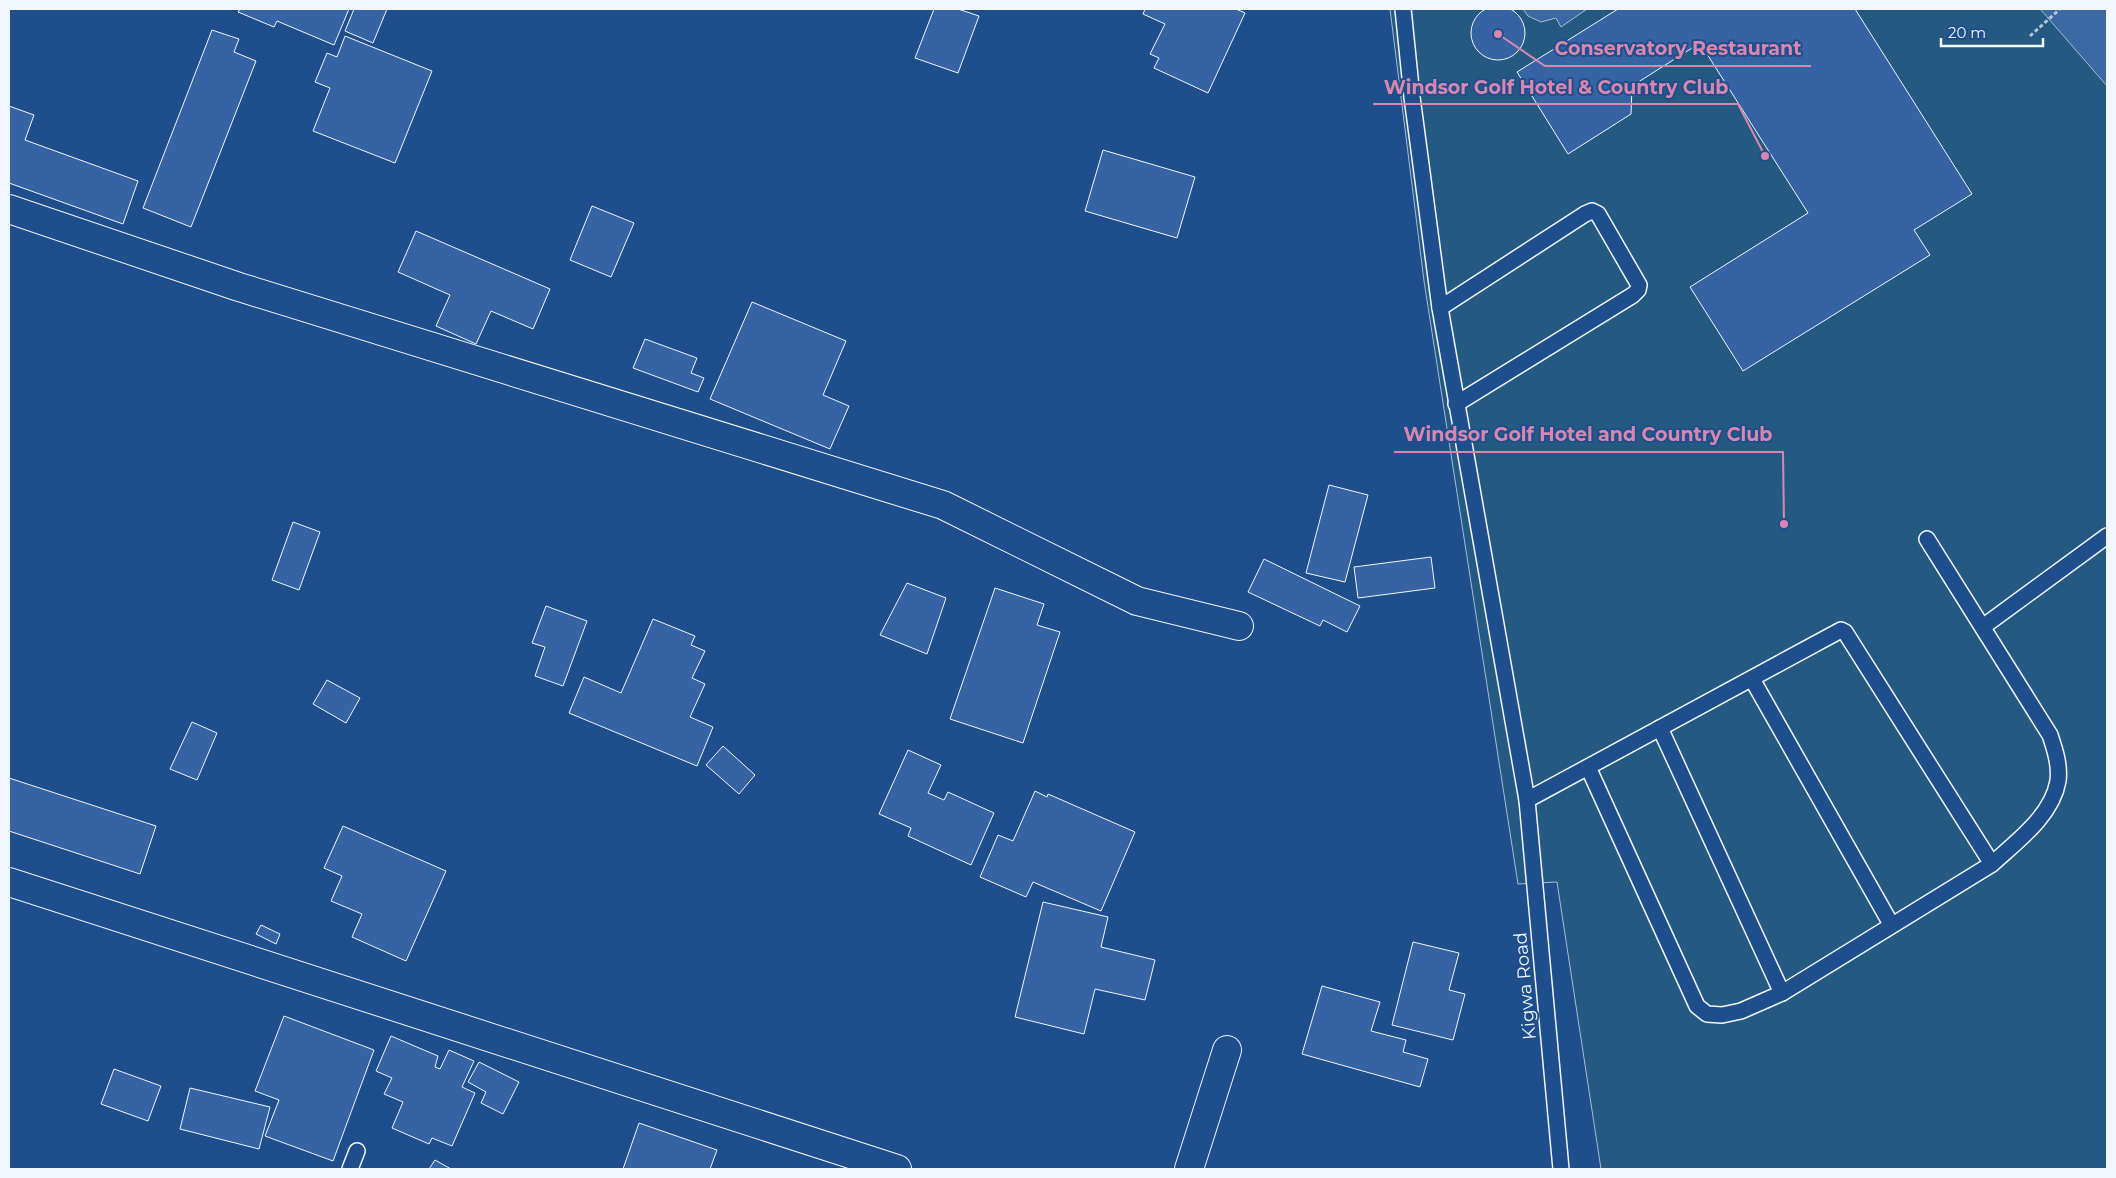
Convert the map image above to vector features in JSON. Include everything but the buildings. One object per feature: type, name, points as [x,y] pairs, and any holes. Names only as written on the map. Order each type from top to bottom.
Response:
[{"type":"street","points":[[9,208],[239,287],[943,505],[1137,601],[1239,626]]},
{"type":"street","points":[[9,882],[897,1169]]},
{"type":"street","points":[[1189,1169],[1227,1050]]},
{"type":"lane","name":"Kigwa Road","points":[[1403,9],[1412,97],[1440,308],[1527,800],[1561,1169]]},
{"type":"lane","points":[[1440,308],[1577,219],[1592,212],[1598,214],[1639,285],[1638,290],[1633,295],[1456,404]]},
{"type":"lane","points":[[1984,626],[2107,536]]},
{"type":"lane","points":[[1588,767],[1697,1006],[1707,1014],[1722,1015],[1741,1012],[1782,993],[1891,924],[1992,864],[2029,829],[2048,806],[2058,781],[2057,757],[2050,735],[1984,626],[1927,539]]},
{"type":"lane","points":[[1527,800],[1752,679],[1836,631],[1841,630],[1845,632],[1992,864]]},
{"type":"lane","points":[[1752,679],[1891,924]]},
{"type":"lane","points":[[1660,728],[1782,993]]},
{"type":"lane","points":[[350,1169],[357,1151]]},
{"type":"path","points":[[2030,36],[2060,9]]},
{"type":"shaded area","points":[[1390,9],[2107,9],[2107,1169],[1601,1169],[1557,882],[1518,884],[1424,281]]},
{"type":"shaded area","points":[[1523,9],[1587,9],[1561,27],[1556,18],[1541,22],[1528,16]]},
{"type":"shaded area","points":[[2107,9],[2107,86],[2041,10]]},
{"type":"place","name":"Conservatory Restaurant","points":[[1498,34]]},
{"type":"place","name":"Windsor Golf Hotel & Country Club","points":[[1765,156]]},
{"type":"place","name":"Windsor Golf Hotel and Country Club","points":[[1784,524]]}]
